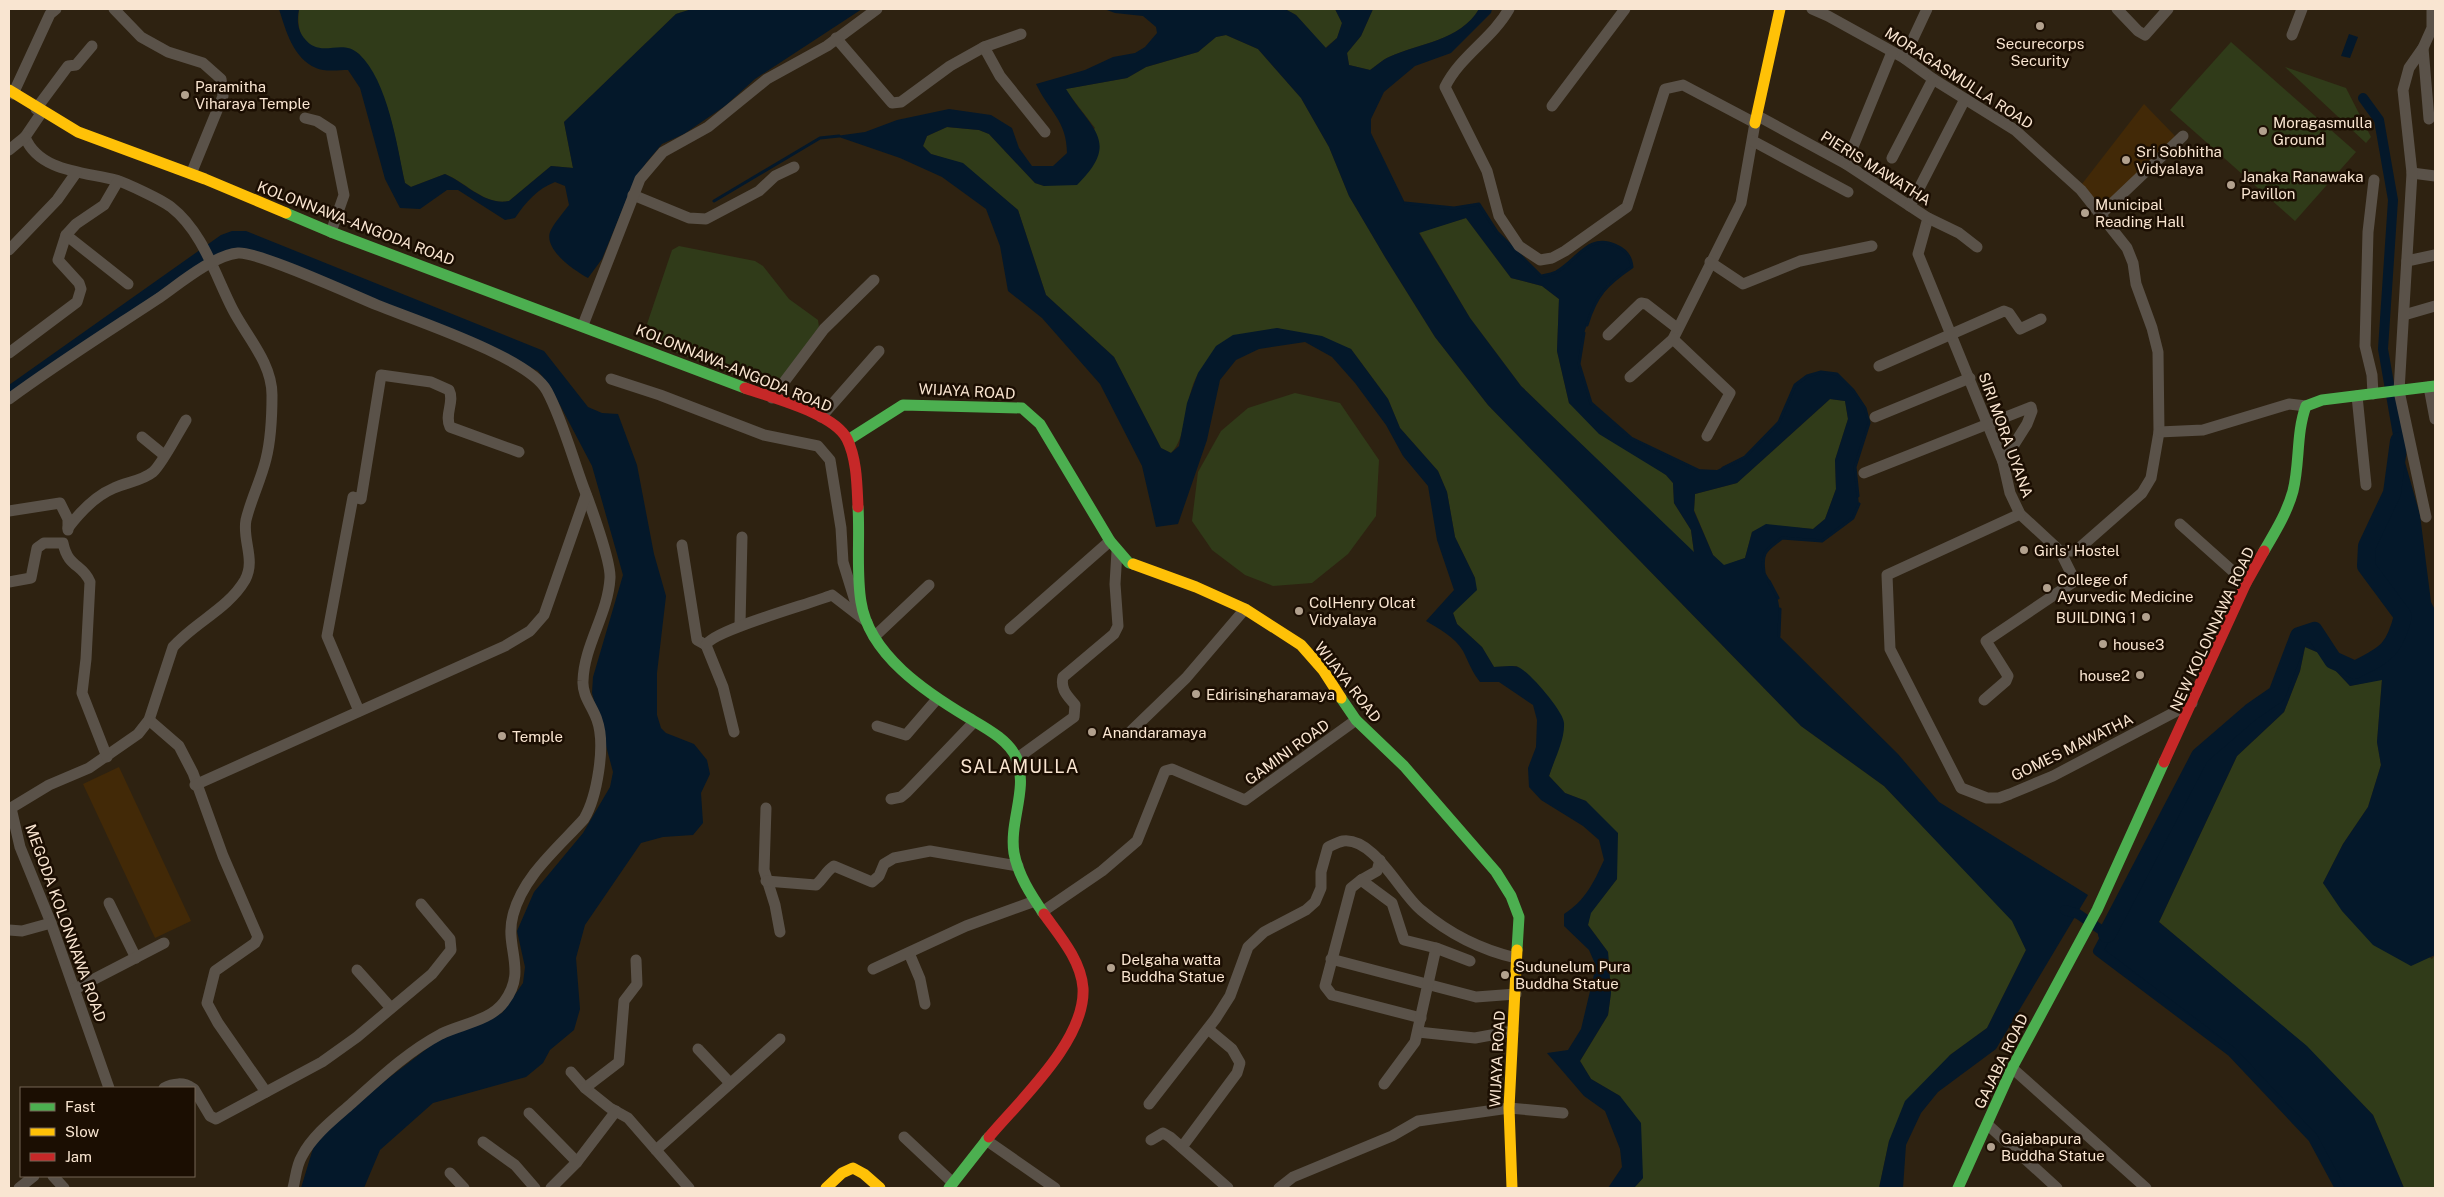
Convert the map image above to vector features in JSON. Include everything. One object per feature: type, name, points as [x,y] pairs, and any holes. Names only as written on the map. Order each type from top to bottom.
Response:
[{"type":"main road","points":[[1757,120],[1780,9]]},
{"type":"main road","name":"KOLONNAWA-ANGODA ROAD","points":[[11,92],[39,111],[78,132],[191,174],[331,232],[583,325],[821,417],[832,423],[848,440]]},
{"type":"main road","points":[[2306,406],[2322,400],[2432,387]]},
{"type":"main road","name":"WIJAYA ROAD","points":[[848,440],[903,405],[1022,408],[1040,424],[1114,546],[1128,563],[1196,587],[1245,609],[1300,646],[1323,670],[1356,720],[1404,766],[1496,872],[1511,896],[1519,917],[1509,1108],[1512,1188]]},
{"type":"main road","name":"NEW KOLONNAWA ROAD","points":[[2077,949],[2194,702],[2246,583],[2284,516],[2293,490],[2300,419],[2306,406]]},
{"type":"main road","points":[[848,440],[857,489],[861,603],[864,620],[874,637],[897,666],[937,699],[1008,746],[1016,759],[1019,791],[1013,844],[1018,866],[1035,901],[1079,970],[1083,987],[1082,1001],[1069,1036],[1056,1058],[986,1140],[951,1186]]},
{"type":"main road","name":"GAJABA ROAD","points":[[1961,1186],[2012,1068],[2077,949]]},
{"type":"main road","points":[[826,1188],[843,1169],[854,1168],[862,1171],[880,1188]]},
{"type":"street","points":[[11,92],[50,14],[56,9]]},
{"type":"street","points":[[114,9],[141,37],[168,52],[203,63],[221,79],[223,96],[191,174]]},
{"type":"street","points":[[583,325],[640,179],[662,152],[708,128],[767,79],[827,46],[877,9]]},
{"type":"street","name":"PIERIS MAWATHA","points":[[1508,9],[1502,21],[1452,73],[1445,87],[1487,171],[1499,216],[1519,246],[1540,260],[1552,258],[1565,251],[1626,207],[1665,89],[1683,85],[1846,164],[1928,218],[1959,233],[1977,247]]},
{"type":"street","points":[[1552,106],[1625,9]]},
{"type":"street","name":"MORAGASMULLA ROAD","points":[[1812,9],[1904,58],[1932,79],[2015,130],[2038,148],[2081,190],[2101,214],[2130,256],[2136,284],[2152,328],[2158,352],[2159,432],[2150,478],[2142,493],[2076,551],[2060,551]]},
{"type":"street","points":[[1904,58],[1927,9]]},
{"type":"street","points":[[2117,9],[2138,32],[2145,35],[2168,9]]},
{"type":"street","points":[[2292,35],[2302,9]]},
{"type":"street","points":[[2426,517],[2397,391],[2404,315],[2412,173],[2403,90],[2409,68],[2423,48],[2432,28],[2432,9]]},
{"type":"street","points":[[836,38],[892,102],[901,102],[950,66],[984,47],[1021,34]]},
{"type":"street","points":[[9,150],[25,137],[68,66],[76,65],[92,46]]},
{"type":"street","points":[[984,47],[1000,76],[1045,132]]},
{"type":"street","points":[[2407,118],[2432,119],[2423,48]]},
{"type":"street","points":[[1846,164],[1892,52]]},
{"type":"street","points":[[1892,158],[1932,79]]},
{"type":"street","points":[[1910,206],[1965,98]]},
{"type":"street","points":[[304,118],[317,121],[331,130],[344,194],[331,232]]},
{"type":"street","points":[[1630,378],[1675,334],[1741,202],[1757,120]]},
{"type":"street","points":[[2101,214],[2183,136]]},
{"type":"street","name":"MEGODA KOLONNAWA ROAD","points":[[25,137],[30,150],[39,157],[76,173],[118,181],[170,207],[202,245],[234,311],[260,353],[273,392],[267,458],[245,528],[249,546],[249,566],[245,579],[220,608],[182,637],[173,647],[149,720],[138,734],[90,768],[49,785],[10,808],[15,848],[51,923],[109,1087]]},
{"type":"street","points":[[1753,141],[1848,192]]},
{"type":"street","points":[[633,195],[689,218],[706,219],[759,192],[775,176],[794,167]]},
{"type":"street","points":[[9,250],[57,200],[76,173]]},
{"type":"street","points":[[2412,173],[2435,176]]},
{"type":"street","points":[[2374,180],[2368,232],[2365,346],[2372,375],[2374,394]]},
{"type":"street","points":[[9,353],[77,302],[81,288],[79,282],[58,260],[66,234],[76,224],[104,205],[118,181]]},
{"type":"street","name":"SIRI MORA UYANA","points":[[1928,218],[1918,254],[2003,462],[2010,493],[2020,514],[2060,551],[2076,581],[1986,641],[2008,676],[2006,681],[1984,700]]},
{"type":"street","points":[[66,234],[128,284]]},
{"type":"street","points":[[1710,262],[1743,284],[1800,261],[1872,246]]},
{"type":"street","points":[[9,399],[62,360],[212,263],[234,254],[250,255],[449,334],[514,364],[540,382],[547,390],[586,495],[610,572],[607,597],[587,661],[582,684],[585,695],[598,722],[601,735],[590,809],[580,824],[533,874],[518,899],[510,930],[516,978],[505,1002],[490,1015],[438,1036],[412,1051],[390,1070],[322,1130],[309,1144],[297,1168],[293,1188]]},
{"type":"street","points":[[2407,262],[2435,254]]},
{"type":"street","points":[[772,398],[824,329],[874,280]]},
{"type":"street","points":[[1608,335],[1641,303],[1646,304],[1730,393],[1707,436]]},
{"type":"street","points":[[2404,315],[2435,306]]},
{"type":"street","points":[[1879,366],[2004,311],[2009,313],[2020,329],[2041,319]]},
{"type":"street","points":[[821,417],[879,350]]},
{"type":"street","points":[[359,711],[327,636],[353,498],[361,499],[381,374],[431,382],[449,390],[452,396],[446,419],[450,426],[519,452]]},
{"type":"street","points":[[1875,417],[1970,378]]},
{"type":"street","points":[[611,379],[660,395],[764,435],[818,446],[830,460],[841,528],[844,562],[864,620]]},
{"type":"street","points":[[2432,387],[2435,419]]},
{"type":"street","points":[[2357,396],[2366,485]]},
{"type":"street","points":[[2159,432],[2203,430],[2289,404],[2306,406]]},
{"type":"street","points":[[1864,473],[2031,407],[2032,411],[2027,424],[2003,462]]},
{"type":"street","points":[[68,528],[94,500],[112,488],[140,479],[152,472],[161,463],[186,420]]},
{"type":"street","points":[[142,437],[164,455]]},
{"type":"street","points":[[196,785],[505,646],[538,625],[544,615],[586,495]]},
{"type":"street","points":[[9,510],[60,503],[68,519],[68,528],[63,543],[66,556],[70,562],[87,574],[90,582],[86,659],[82,693],[107,757]]},
{"type":"street","name":"GOMES MAWATHA","points":[[2020,514],[1887,575],[1890,649],[1961,788],[1987,798],[1999,798],[2010,794],[2053,776],[2194,702]]},
{"type":"street","points":[[2180,524],[2246,583]]},
{"type":"street","points":[[740,625],[742,537]]},
{"type":"street","points":[[9,582],[31,578],[40,545],[44,543],[63,543]]},
{"type":"street","points":[[682,545],[697,640],[706,645],[723,686],[734,732]]},
{"type":"street","points":[[1010,629],[1114,546]]},
{"type":"street","points":[[1016,759],[1074,717],[1075,705],[1063,690],[1061,684],[1063,677],[1114,634],[1118,626],[1114,546]]},
{"type":"street","points":[[874,637],[929,585]]},
{"type":"street","points":[[706,645],[712,637],[740,625],[785,612],[832,595],[864,620]]},
{"type":"street","points":[[1127,735],[1186,678],[1245,609]]},
{"type":"street","points":[[877,726],[906,735],[937,699]]},
{"type":"street","points":[[149,720],[179,746],[193,773],[223,856],[258,937],[255,943],[215,971],[207,1003],[218,1023],[266,1092]]},
{"type":"street","name":"GAMINI ROAD","points":[[1042,912],[1102,871],[1137,841],[1165,771],[1172,768],[1245,800],[1356,720]]},
{"type":"street","points":[[891,799],[901,797],[907,792],[974,722]]},
{"type":"street","points":[[766,808],[763,852],[766,880],[775,905],[780,932]]},
{"type":"street","points":[[1149,1104],[1208,1029],[1230,996],[1248,947],[1264,932],[1306,910],[1316,902],[1321,888],[1321,872],[1328,847],[1343,841],[1359,844],[1380,860],[1420,909],[1442,926],[1488,951],[1516,958]]},
{"type":"street","points":[[766,880],[816,885],[824,878],[827,870],[834,866],[872,882],[879,876],[884,864],[894,858],[930,851],[1018,866]]},
{"type":"street","points":[[1380,860],[1377,871],[1351,888],[1325,986],[1332,996],[1421,1018]]},
{"type":"street","points":[[1362,880],[1392,903],[1404,940],[1436,948],[1470,960]]},
{"type":"street","points":[[873,969],[966,926],[1035,901]]},
{"type":"street","points":[[109,903],[136,958]]},
{"type":"street","points":[[195,1092],[210,1116],[216,1119],[322,1062],[432,974],[451,950],[450,939],[421,904]]},
{"type":"street","points":[[9,930],[22,932],[51,923]]},
{"type":"street","points":[[75,989],[164,943]]},
{"type":"street","points":[[1384,1084],[1415,1042],[1436,948]]},
{"type":"street","points":[[909,952],[920,979],[925,1004]]},
{"type":"street","points":[[1331,959],[1476,997],[1516,994]]},
{"type":"street","points":[[585,1088],[619,1062],[624,1001],[637,984],[636,960]]},
{"type":"street","points":[[357,970],[391,1008]]},
{"type":"street","points":[[1182,1148],[1237,1073],[1240,1063],[1232,1049],[1208,1029]]},
{"type":"street","points":[[1418,1032],[1475,1038],[1513,1031]]},
{"type":"street","points":[[656,1150],[780,1039]]},
{"type":"street","points":[[698,1049],[730,1083]]},
{"type":"street","points":[[2012,1068],[2146,1188]]},
{"type":"street","points":[[571,1072],[585,1088],[616,1112],[628,1118],[689,1188]]},
{"type":"street","points":[[166,1087],[172,1084],[187,1084],[191,1087]]},
{"type":"street","points":[[1279,1188],[1293,1177],[1392,1136],[1418,1121],[1509,1108],[1564,1114]]},
{"type":"street","points":[[551,1188],[576,1162],[616,1112]]},
{"type":"street","points":[[529,1113],[576,1162]]},
{"type":"street","points":[[1987,1124],[2057,1188]]},
{"type":"street","points":[[1151,1140],[1162,1133],[1228,1188]]},
{"type":"street","points":[[904,1137],[951,1186]]},
{"type":"street","points":[[986,1140],[1055,1188]]},
{"type":"street","points":[[483,1142],[515,1166],[535,1188]]},
{"type":"street","points":[[450,1173],[464,1188]]},
{"type":"street","points":[[19,1188],[33,1177]]},
{"type":"street","points":[[54,1177],[64,1188]]},
{"type":"shaded area","name":"Sri Sobhitha Vidyalaya","points":[[2144,104],[2175,136],[2102,209],[2082,184]]},
{"type":"shaded area","points":[[119,767],[191,921],[155,938],[83,784]]},
{"type":"green space","points":[[299,9],[692,9],[676,14],[564,122],[573,168],[551,166],[509,201],[500,202],[476,193],[445,174],[411,187],[405,183],[387,108],[376,80],[359,54],[341,48],[314,48],[305,42],[300,32]]},
{"type":"green space","points":[[1285,9],[1335,9],[1342,23],[1337,38],[1325,48],[1296,15]]},
{"type":"green space","points":[[1373,9],[1479,9],[1471,20],[1450,35],[1389,57],[1370,70],[1349,65],[1347,53],[1361,36]]},
{"type":"green space","points":[[1226,35],[1258,49],[1301,98],[1329,147],[1349,196],[1385,257],[1435,337],[1488,405],[1801,726],[1884,786],[2013,921],[2026,950],[1987,1028],[1950,1055],[1889,1141],[1879,1188],[1634,1188],[1643,1178],[1620,1096],[1591,1079],[1580,1061],[1608,1015],[1611,993],[1608,952],[1588,925],[1590,913],[1617,879],[1586,801],[1565,793],[1549,776],[1563,734],[1517,666],[1494,667],[1482,647],[1457,624],[1453,613],[1475,578],[1455,537],[1447,492],[1438,471],[1400,428],[1388,399],[1351,349],[1277,328],[1198,374],[1190,394],[1183,427],[1176,446],[1171,453],[1161,448],[1114,357],[1046,295],[1018,210],[963,164],[931,154],[923,146],[927,136],[947,127],[979,130],[989,134],[1035,183],[1044,186],[1095,128],[1065,89],[1127,78],[1146,67],[1198,52],[1216,37]]},
{"type":"green space","name":"Moragasmulla Ground","points":[[2231,42],[2356,152],[2295,221],[2170,110]]},
{"type":"green space","points":[[2285,67],[2346,88],[2371,137],[2366,143]]},
{"type":"green space","points":[[1466,218],[1511,278],[1542,286],[1559,299],[1557,351],[1569,403],[1666,475],[1673,483],[1674,503],[1691,530],[1694,553],[1521,386],[1470,318],[1419,232]]},
{"type":"green space","points":[[679,246],[755,261],[763,266],[789,299],[818,320],[819,327],[773,389],[649,342],[646,327],[672,250]]},
{"type":"green space","points":[[1295,393],[1340,403],[1379,460],[1376,516],[1348,554],[1312,583],[1273,586],[1245,575],[1212,550],[1192,521],[1198,472],[1221,431],[1248,408]]},
{"type":"green space","points":[[1830,399],[1845,401],[1848,419],[1835,460],[1836,489],[1825,519],[1813,529],[1766,525],[1752,532],[1745,558],[1724,566],[1713,555],[1694,510],[1695,494],[1737,483]]},
{"type":"green space","points":[[2305,647],[2319,653],[2350,686],[2382,679],[2377,742],[2381,765],[2368,807],[2343,844],[2323,883],[2432,959],[2435,955],[2435,1188],[2404,1188],[2373,1115],[2306,1046],[2159,922],[2237,756],[2284,712],[2300,671]]},
{"type":"water","points":[[279,9],[299,9],[299,28],[304,38],[311,44],[324,48],[345,47],[352,49],[369,66],[377,80],[390,115],[405,183],[411,187],[445,174],[476,193],[500,202],[509,201],[551,166],[573,168],[564,122],[676,14],[692,9],[862,9],[755,79],[725,106],[684,134],[662,144],[646,163],[630,191],[602,259],[588,278],[556,253],[549,239],[550,232],[569,205],[565,186],[555,182],[543,188],[532,197],[515,218],[505,220],[458,190],[447,190],[420,209],[400,208],[385,179],[360,88],[348,70],[319,69],[302,58],[296,51],[284,26]]},
{"type":"water","points":[[1104,9],[1285,9],[1296,15],[1326,48],[1337,38],[1342,23],[1335,9],[1373,9],[1361,36],[1347,53],[1349,65],[1370,70],[1389,57],[1450,35],[1471,20],[1479,9],[1492,9],[1491,13],[1451,53],[1415,66],[1384,92],[1371,119],[1371,133],[1405,203],[1454,208],[1479,204],[1497,232],[1541,276],[1556,272],[1584,249],[1598,242],[1617,246],[1628,254],[1632,267],[1608,284],[1592,310],[1584,333],[1579,364],[1591,403],[1631,438],[1695,469],[1717,470],[1745,457],[1779,422],[1795,385],[1807,376],[1821,372],[1837,374],[1853,390],[1865,408],[1869,423],[1855,467],[1859,505],[1853,518],[1822,541],[1782,538],[1765,555],[1762,561],[1763,566],[1777,597],[1779,607],[1779,636],[1898,754],[1939,802],[2088,895],[1996,1049],[1938,1092],[1921,1113],[1906,1145],[1903,1188],[1879,1188],[1889,1141],[1905,1101],[1950,1055],[1987,1028],[2026,950],[2012,921],[1884,786],[1801,726],[1488,405],[1435,337],[1385,257],[1349,196],[1329,147],[1301,98],[1258,49],[1226,35],[1216,37],[1198,52],[1146,67],[1127,78],[1066,89],[1092,125],[1100,146],[1098,157],[1077,185],[1044,186],[1035,183],[989,134],[979,130],[947,127],[927,136],[923,146],[931,154],[963,163],[1018,210],[1046,295],[1114,357],[1161,448],[1171,453],[1179,446],[1187,403],[1198,373],[1216,346],[1233,335],[1277,328],[1322,336],[1351,349],[1388,399],[1400,428],[1438,471],[1447,492],[1455,537],[1475,578],[1477,590],[1453,613],[1457,624],[1482,647],[1494,667],[1518,667],[1530,676],[1545,692],[1558,710],[1564,723],[1561,743],[1549,776],[1565,793],[1586,801],[1618,833],[1617,879],[1591,913],[1588,925],[1608,952],[1611,993],[1608,1015],[1580,1061],[1591,1079],[1620,1096],[1641,1123],[1643,1178],[1634,1188],[1608,1188],[1622,1167],[1620,1149],[1605,1111],[1584,1096],[1547,1053],[1568,1050],[1581,1029],[1596,966],[1589,950],[1564,926],[1564,914],[1583,897],[1604,860],[1599,840],[1583,826],[1541,800],[1529,787],[1528,768],[1536,747],[1537,720],[1533,705],[1499,682],[1480,682],[1460,646],[1426,621],[1454,590],[1437,540],[1428,486],[1403,456],[1386,425],[1355,383],[1332,357],[1305,342],[1259,349],[1236,360],[1220,380],[1207,440],[1178,524],[1156,527],[1142,466],[1100,384],[1042,318],[1008,291],[1000,246],[986,209],[942,177],[900,158],[836,136],[865,132],[897,120],[949,109],[991,115],[1012,128],[1019,148],[1032,166],[1053,166],[1067,153],[1066,142],[1061,124],[1036,84],[1085,70],[1113,57],[1135,53],[1145,47],[1157,33],[1156,27],[1143,16],[1115,13]],"holes":[[[1466,218],[1511,278],[1542,286],[1559,299],[1557,351],[1569,403],[1599,434],[1666,475],[1673,483],[1674,503],[1691,530],[1694,552],[1521,386],[1470,318],[1419,233]],[[1830,399],[1845,401],[1848,419],[1835,460],[1836,489],[1825,519],[1813,529],[1766,524],[1752,532],[1745,558],[1724,565],[1713,555],[1694,511],[1695,494],[1737,483]]]},
{"type":"water","points":[[2349,34],[2358,37],[2350,58],[2341,56]]},
{"type":"water","points":[[232,231],[246,231],[544,351],[588,407],[602,413],[618,414],[637,465],[654,554],[666,596],[657,673],[657,715],[661,728],[666,733],[694,744],[707,760],[710,774],[701,793],[703,823],[693,835],[663,837],[641,843],[585,925],[576,958],[580,1009],[574,1030],[550,1050],[543,1063],[526,1077],[433,1103],[380,1150],[364,1188],[301,1188],[314,1145],[329,1129],[386,1080],[446,1034],[502,1013],[523,983],[525,967],[517,931],[534,892],[583,833],[610,787],[613,772],[592,693],[593,677],[623,575],[592,466],[550,386],[538,371],[482,344],[253,251],[235,248],[191,270],[9,397],[9,385],[221,235]]},
{"type":"water","points":[[2399,441],[2420,515],[2431,602],[2435,610],[2435,955],[2411,966],[2373,945],[2342,911],[2323,883],[2343,844],[2368,807],[2381,765],[2377,742],[2382,680],[2350,686],[2319,653],[2305,647],[2300,671],[2284,712],[2237,756],[2159,922],[2307,1046],[2373,1115],[2404,1188],[2340,1188],[2313,1138],[2232,1052],[2098,951],[2200,756],[2251,712],[2277,694],[2299,636],[2314,631],[2333,660],[2355,670],[2374,660],[2392,644],[2403,615],[2366,566],[2367,546],[2392,493]]},
{"type":"waterway","points":[[2363,98],[2379,120],[2393,200],[2383,349],[2399,441]]},
{"type":"waterway","points":[[714,201],[820,138],[839,136]]},
{"type":"waterway","points":[[1405,203],[1454,208],[1479,204],[1497,232],[1541,276],[1556,272],[1584,249],[1598,242],[1620,248],[1628,254],[1632,267],[1604,291],[1594,306],[1587,325]]},
{"type":"waterway","points":[[1584,333],[1579,364],[1591,403],[1631,438],[1698,470]]},
{"type":"waterway","points":[[1723,468],[1745,457],[1779,422],[1795,385],[1807,376],[1821,372],[1837,374],[1853,390],[1865,408],[1869,423],[1855,467],[1858,496]]},
{"type":"waterway","points":[[2107,934],[2200,756],[2251,712],[2277,694],[2299,636],[2314,631],[2333,660],[2355,670],[2374,660],[2392,644],[2400,628],[2403,616],[2366,566],[2367,546],[2392,493],[2399,441]]},
{"type":"waterway","points":[[1764,572],[1764,555],[1772,545],[1782,538],[1822,541],[1853,518],[1859,504]]},
{"type":"waterway","points":[[1769,581],[1778,598]]},
{"type":"waterway","points":[[1779,636],[1780,609]]},
{"type":"waterway","points":[[2065,910],[2078,914],[2107,934],[2098,951],[2232,1052],[2313,1138],[2340,1188]]},
{"type":"traffic: fast","points":[[286,213],[331,232],[745,388]]},
{"type":"traffic: fast","points":[[2264,551],[2284,515],[2293,491],[2301,427],[2306,406],[2322,400],[2435,386]]},
{"type":"traffic: fast","points":[[848,440],[903,405],[1022,408],[1040,424],[1110,541],[1129,563],[1133,564]]},
{"type":"traffic: fast","points":[[858,507],[858,567],[861,602],[866,621],[875,639],[902,670],[936,697],[990,730],[1003,740],[1013,752],[1020,771],[1020,794],[1013,841],[1014,853],[1022,877],[1044,914]]},
{"type":"traffic: fast","points":[[1341,698],[1356,720],[1404,766],[1496,872],[1511,896],[1519,917],[1517,950]]},
{"type":"traffic: fast","points":[[1958,1188],[2012,1068],[2097,910],[2164,762]]},
{"type":"traffic: fast","points":[[949,1188],[989,1137]]},
{"type":"traffic: slow","points":[[1755,123],[1780,9]]},
{"type":"traffic: slow","points":[[9,90],[78,132],[205,179],[286,213]]},
{"type":"traffic: slow","points":[[1133,564],[1196,587],[1245,609],[1301,645],[1323,670],[1341,698]]},
{"type":"traffic: slow","points":[[1512,1188],[1509,1108],[1517,950]]},
{"type":"traffic: slow","points":[[826,1188],[842,1173],[853,1168],[864,1174],[880,1188]]},
{"type":"traffic: jam","points":[[745,388],[801,407],[829,421],[840,430],[847,439],[853,455],[858,507]]},
{"type":"traffic: jam","points":[[2164,762],[2246,583],[2264,551]]},
{"type":"traffic: jam","points":[[989,1137],[1049,1068],[1074,1028],[1081,1008],[1083,988],[1078,968],[1068,948],[1044,914]]},
{"type":"place","name":"Securecorps Security","points":[[2040,26]]},
{"type":"place","name":"Paramitha Viharaya Temple","points":[[185,95]]},
{"type":"place","name":"Moragasmulla Ground","points":[[2263,131]]},
{"type":"place","name":"Sri Sobhitha Vidyalaya","points":[[2126,160]]},
{"type":"place","name":"Janaka Ranawaka Pavillon","points":[[2231,185]]},
{"type":"place","name":"Municipal Reading Hall","points":[[2085,213]]},
{"type":"place","name":"Girls' Hostel","points":[[2024,550]]},
{"type":"place","name":"College of Ayurvedic Medicine","points":[[2047,588]]},
{"type":"place","name":"ColHenry Olcat Vidyalaya","points":[[1299,611]]},
{"type":"place","name":"BUILDING 1","points":[[2146,617]]},
{"type":"place","name":"house3","points":[[2103,644]]},
{"type":"place","name":"house2","points":[[2140,675]]},
{"type":"place","name":"Edirisingharamaya","points":[[1196,694]]},
{"type":"place","name":"Anandaramaya","points":[[1092,732]]},
{"type":"place","name":"Temple","points":[[502,736]]},
{"type":"place","name":"Delgaha watta Buddha Statue","points":[[1111,968]]},
{"type":"place","name":"Sudunelum Pura Buddha Statue","points":[[1505,975]]},
{"type":"place","name":"Gajabapura Buddha Statue","points":[[1991,1147]]},
{"type":"district","name":"SALAMULLA","points":[[1020,766]]}]
